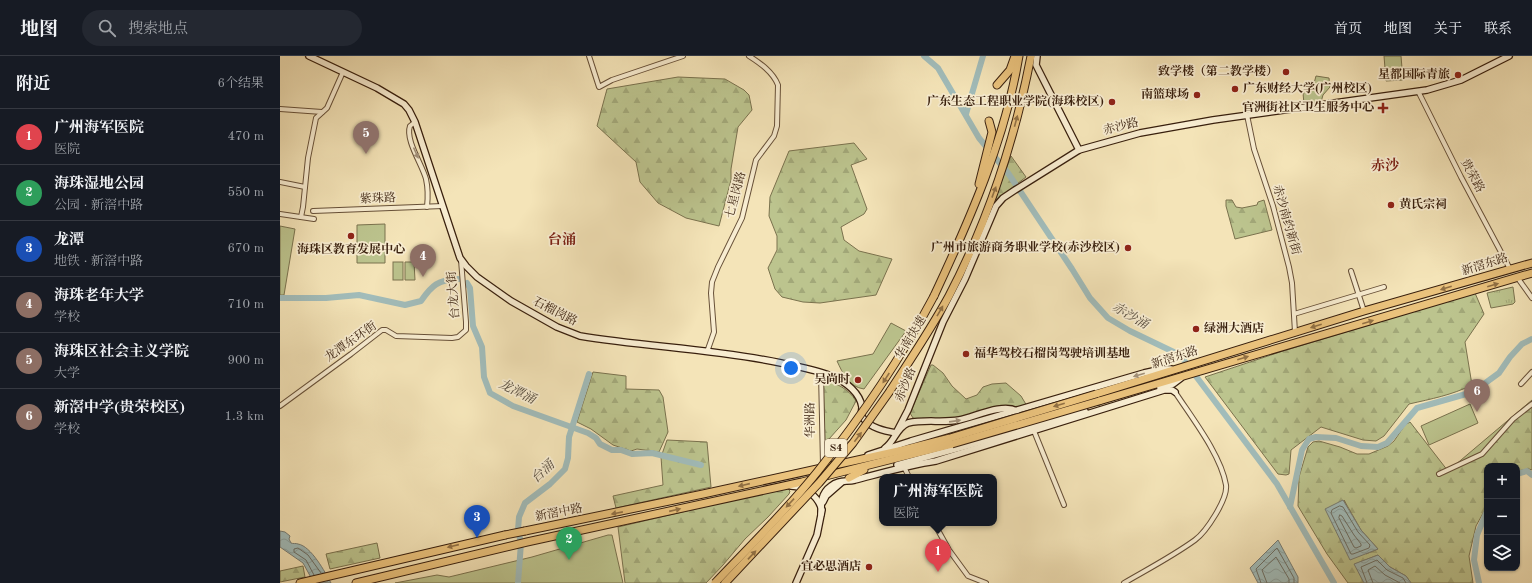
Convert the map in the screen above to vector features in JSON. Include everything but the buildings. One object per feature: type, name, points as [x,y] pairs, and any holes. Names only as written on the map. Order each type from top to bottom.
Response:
[{"type":"highway","points":[[997,85],[1010,70],[1015,56]]},
{"type":"highway","name":"华南快速","points":[[715,583],[802,490],[844,439],[900,357],[934,296],[973,211],[993,144],[1011,94],[1019,56]]},
{"type":"highway","name":"华南快速","points":[[726,583],[819,483],[853,443],[890,391],[949,296],[983,221],[1001,173],[1020,106],[1031,56]]},
{"type":"highway","points":[[989,120],[992,130],[993,144]]},
{"type":"highway","name":"新滘东路","points":[[1098,398],[1200,361],[1364,311],[1532,263]]},
{"type":"highway","name":"新滘东路","points":[[874,465],[1098,398],[1206,370],[1532,273]]},
{"type":"highway","name":"新滘东路","points":[[823,467],[951,441]]},
{"type":"highway","points":[[846,480],[874,465],[900,466]]},
{"type":"highway","name":"新滘中路","points":[[356,583],[507,546],[776,488],[874,465]]},
{"type":"highway","name":"新滘中路","points":[[300,583],[504,535],[630,510],[823,467]]},
{"type":"main road","name":"石榴岗路","points":[[309,56],[392,96],[408,110],[415,122],[460,258],[472,273],[487,286],[545,321],[571,333],[600,339],[749,357],[820,372],[834,377],[853,390],[860,400],[862,417],[866,421],[874,427],[896,433],[900,441],[911,441]]},
{"type":"main road","points":[[1037,56],[1036,65],[1079,148]]},
{"type":"main road","points":[[1247,115],[1418,91],[1452,83],[1509,56]]},
{"type":"main road","name":"赤沙路","points":[[896,433],[908,410],[943,322],[965,279],[996,206],[1003,198],[1032,178],[1044,173],[1079,148],[1153,127],[1247,115]]},
{"type":"main road","points":[[851,461],[911,441],[1144,374],[1162,369],[1178,369]]},
{"type":"main road","points":[[796,583],[817,535],[822,506],[826,496],[846,480],[900,466],[1014,432],[1033,429],[1040,424],[1174,384],[1184,376]]},
{"type":"main road","points":[[900,466],[936,461],[1033,429],[1164,390],[1172,390],[1175,392],[1174,384]]},
{"type":"main road","points":[[1032,406],[1027,417],[1032,423],[1040,424]]},
{"type":"main road","points":[[882,450],[892,442],[896,433],[905,425],[916,422],[960,420],[1005,408],[1017,411],[1033,429]]},
{"type":"main road","points":[[908,410],[909,417],[916,422]]},
{"type":"main road","points":[[1003,415],[1012,414],[1017,417],[1019,423],[1014,432]]},
{"type":"main road","points":[[776,488],[788,486],[799,487],[806,490],[818,501],[821,514]]},
{"type":"street","points":[[589,56],[599,87],[612,80],[683,56]]},
{"type":"street","name":"七星岗路","points":[[707,352],[714,332],[711,293],[712,282],[742,218],[756,160],[774,136],[778,120],[778,85],[776,80],[772,74],[749,56]]},
{"type":"street","points":[[301,217],[304,208],[308,158],[316,118],[327,108],[343,72]]},
{"type":"street","name":"贵荣路","points":[[1418,91],[1461,177],[1510,269]]},
{"type":"street","points":[[280,109],[322,112]]},
{"type":"street","name":"赤沙南约新街","points":[[1247,115],[1254,149],[1273,206],[1289,267],[1292,283],[1295,332]]},
{"type":"street","points":[[415,122],[410,126],[409,136],[426,178],[427,207]]},
{"type":"street","points":[[280,182],[306,187]]},
{"type":"street","name":"紫珠路","points":[[313,211],[443,206]]},
{"type":"street","points":[[280,214],[314,219]]},
{"type":"street","name":"台龙大街","points":[[460,258],[466,310],[466,330]]},
{"type":"street","points":[[1351,271],[1364,311]]},
{"type":"street","points":[[1517,278],[1532,298]]},
{"type":"street","points":[[1294,314],[1384,287]]},
{"type":"street","name":"龙潭东环街","points":[[280,406],[382,330],[386,330],[396,336],[452,338],[458,336],[466,330]]},
{"type":"street","name":"华洲路","points":[[820,372],[823,467]]},
{"type":"street","points":[[1521,384],[1532,372]]},
{"type":"street","points":[[1124,583],[1196,539],[1221,505],[1226,487],[1224,476],[1214,452],[1175,392]]},
{"type":"street","points":[[1439,474],[1482,454],[1513,419],[1532,404]]},
{"type":"street","points":[[1033,429],[1064,504]]},
{"type":"street","points":[[900,466],[907,474]]},
{"type":"street","points":[[936,526],[949,550],[968,576],[986,583]]},
{"type":"green space","points":[[1384,56],[1401,56],[1403,80],[1386,81]]},
{"type":"green space","points":[[1316,76],[1329,78],[1330,87],[1323,95],[1321,102],[1304,104],[1303,93],[1309,92],[1308,86],[1313,87]]},
{"type":"green space","points":[[678,77],[725,79],[744,90],[749,95],[752,110],[738,127],[731,169],[731,180],[719,226],[686,218],[658,203],[640,182],[636,162],[597,126],[607,89]]},
{"type":"green space","points":[[854,143],[867,159],[851,165],[867,209],[864,214],[841,227],[844,240],[859,251],[892,259],[876,295],[820,303],[803,302],[782,297],[775,289],[768,268],[777,250],[777,236],[769,216],[770,197],[789,151]]},
{"type":"green space","points":[[1011,156],[1026,177],[996,200],[996,196]]},
{"type":"green space","points":[[1226,200],[1232,200],[1236,207],[1242,208],[1257,205],[1258,202],[1264,200],[1272,230],[1235,239],[1226,206]]},
{"type":"green space","points":[[385,224],[385,263],[357,263],[357,225]]},
{"type":"green space","points":[[280,226],[295,229],[284,295],[280,295]]},
{"type":"green space","points":[[393,262],[403,262],[403,280],[393,280]]},
{"type":"green space","points":[[405,262],[414,262],[415,280],[405,280]]},
{"type":"green space","points":[[1513,287],[1515,302],[1513,304],[1491,308],[1487,293]]},
{"type":"green space","points":[[1475,293],[1484,314],[1465,342],[1472,385],[1449,394],[1409,404],[1384,436],[1376,441],[1363,440],[1321,427],[1291,450],[1289,474],[1286,475],[1278,474],[1205,377],[1286,350]]},
{"type":"green space","points":[[891,323],[906,331],[864,389],[854,386],[844,375],[837,361],[873,354]]},
{"type":"green space","points":[[931,365],[943,373],[952,386],[966,399],[977,395],[983,387],[992,384],[1006,383],[1021,396],[1027,406],[1022,408],[999,407],[959,418],[918,420],[913,418],[910,413]]},
{"type":"green space","points":[[593,372],[626,376],[626,389],[659,390],[663,397],[668,432],[659,452],[637,449],[631,451],[613,445],[591,429],[577,422]]},
{"type":"green space","points":[[823,379],[846,390],[856,401],[846,420],[829,439],[825,446]]},
{"type":"green space","points":[[1532,400],[1532,470],[1520,470],[1520,463],[1484,463],[1484,511],[1476,526],[1469,556],[1473,583],[1411,583],[1406,576],[1390,567],[1378,555],[1355,564],[1364,583],[1348,583],[1327,554],[1298,506],[1299,477],[1308,447],[1313,442],[1319,441],[1357,454],[1369,454],[1388,446],[1394,441],[1405,425],[1410,422],[1448,471]],"holes":[[[1344,500],[1361,530],[1378,549],[1366,554]]]},
{"type":"green space","points":[[1470,404],[1478,423],[1429,445],[1421,426]]},
{"type":"green space","points":[[667,440],[707,442],[711,487],[616,508],[613,496],[663,485],[661,457]]},
{"type":"green space","points":[[781,489],[788,489],[790,491],[789,494],[745,539],[706,583],[625,583],[618,527]]},
{"type":"green space","points":[[612,535],[623,583],[395,583],[437,575],[449,577],[532,557]]},
{"type":"green space","points":[[377,543],[380,558],[330,569],[326,554]]},
{"type":"green space","points":[[303,566],[305,577],[280,582],[280,571]]},
{"type":"water","points":[[1343,500],[1361,530],[1378,549],[1350,560],[1325,509]]},
{"type":"water","points":[[280,531],[285,532],[290,536],[289,539],[291,543],[303,546],[313,554],[331,583],[314,583],[303,563],[280,547]]},
{"type":"water","points":[[1278,540],[1298,577],[1298,583],[1258,583],[1250,568]]},
{"type":"water","points":[[1378,555],[1390,567],[1406,576],[1411,583],[1364,583],[1354,564]]},
{"type":"waterway","name":"赤沙涌","points":[[924,56],[938,68],[979,138],[1008,173],[1090,298],[1108,318],[1130,331],[1180,355],[1277,484],[1334,583]]},
{"type":"waterway","points":[[966,114],[983,56]]},
{"type":"waterway","name":"龙潭涌","points":[[280,298],[326,298],[359,295],[405,305],[421,301],[432,287],[440,282],[458,279]]},
{"type":"waterway","name":"龙潭涌","points":[[467,283],[470,288],[473,326],[482,347],[484,377],[490,393],[513,406],[588,433],[596,438],[600,444],[612,450],[621,450],[632,454],[652,453],[701,465]]},
{"type":"waterway","points":[[1290,507],[1302,450],[1309,439],[1316,437],[1336,438],[1361,446],[1378,447],[1387,443],[1417,408],[1473,392],[1499,373],[1510,357],[1522,344],[1532,339]]},
{"type":"waterway","name":"台涌","points":[[518,583],[521,543],[518,530],[519,517],[525,503],[550,484],[565,469],[568,458],[569,437],[589,374]]},
{"type":"waterway","points":[[1520,473],[1527,471],[1532,475]]},
{"type":"waterway","points":[[1479,583],[1474,560],[1477,535],[1484,518]]},
{"type":"place","name":"致学楼（第二教学楼）","points":[[1286,72]]},
{"type":"place","name":"星都国际青旅","points":[[1458,75]]},
{"type":"place","name":"广东财经大学(广州校区)","points":[[1235,89]]},
{"type":"place","name":"南篮球场","points":[[1197,95]]},
{"type":"place","name":"广东生态工程职业学院(海珠校区)","points":[[1112,102]]},
{"type":"place","name":"官洲街社区卫生服务中心","points":[[1383,108]]},
{"type":"place","name":"海珠区社会主义学院","points":[[366,154]]},
{"type":"place","name":"黄氏宗祠","points":[[1391,205]]},
{"type":"place","name":"海珠区教育发展中心","points":[[351,236]]},
{"type":"place","name":"广州市旅游商务职业学校(赤沙校区)","points":[[1128,248]]},
{"type":"place","name":"海珠老年大学","points":[[423,277]]},
{"type":"place","name":"绿洲大酒店","points":[[1196,329]]},
{"type":"place","name":"福华驾校石榴岗驾驶培训基地","points":[[966,354]]},
{"type":"place","name":"吴尚时","points":[[858,380]]},
{"type":"place","name":"新滘中学(贵荣校区)","points":[[1477,412]]},
{"type":"place","name":"龙潭","points":[[477,538]]},
{"type":"place","name":"海珠湿地公园","points":[[569,560]]},
{"type":"place","name":"宜必思酒店","points":[[869,567]]},
{"type":"place","name":"广州海军医院","points":[[938,572]]},
{"type":"district","name":"赤沙","points":[[1385,166]]},
{"type":"district","name":"台涌","points":[[562,240]]}]
